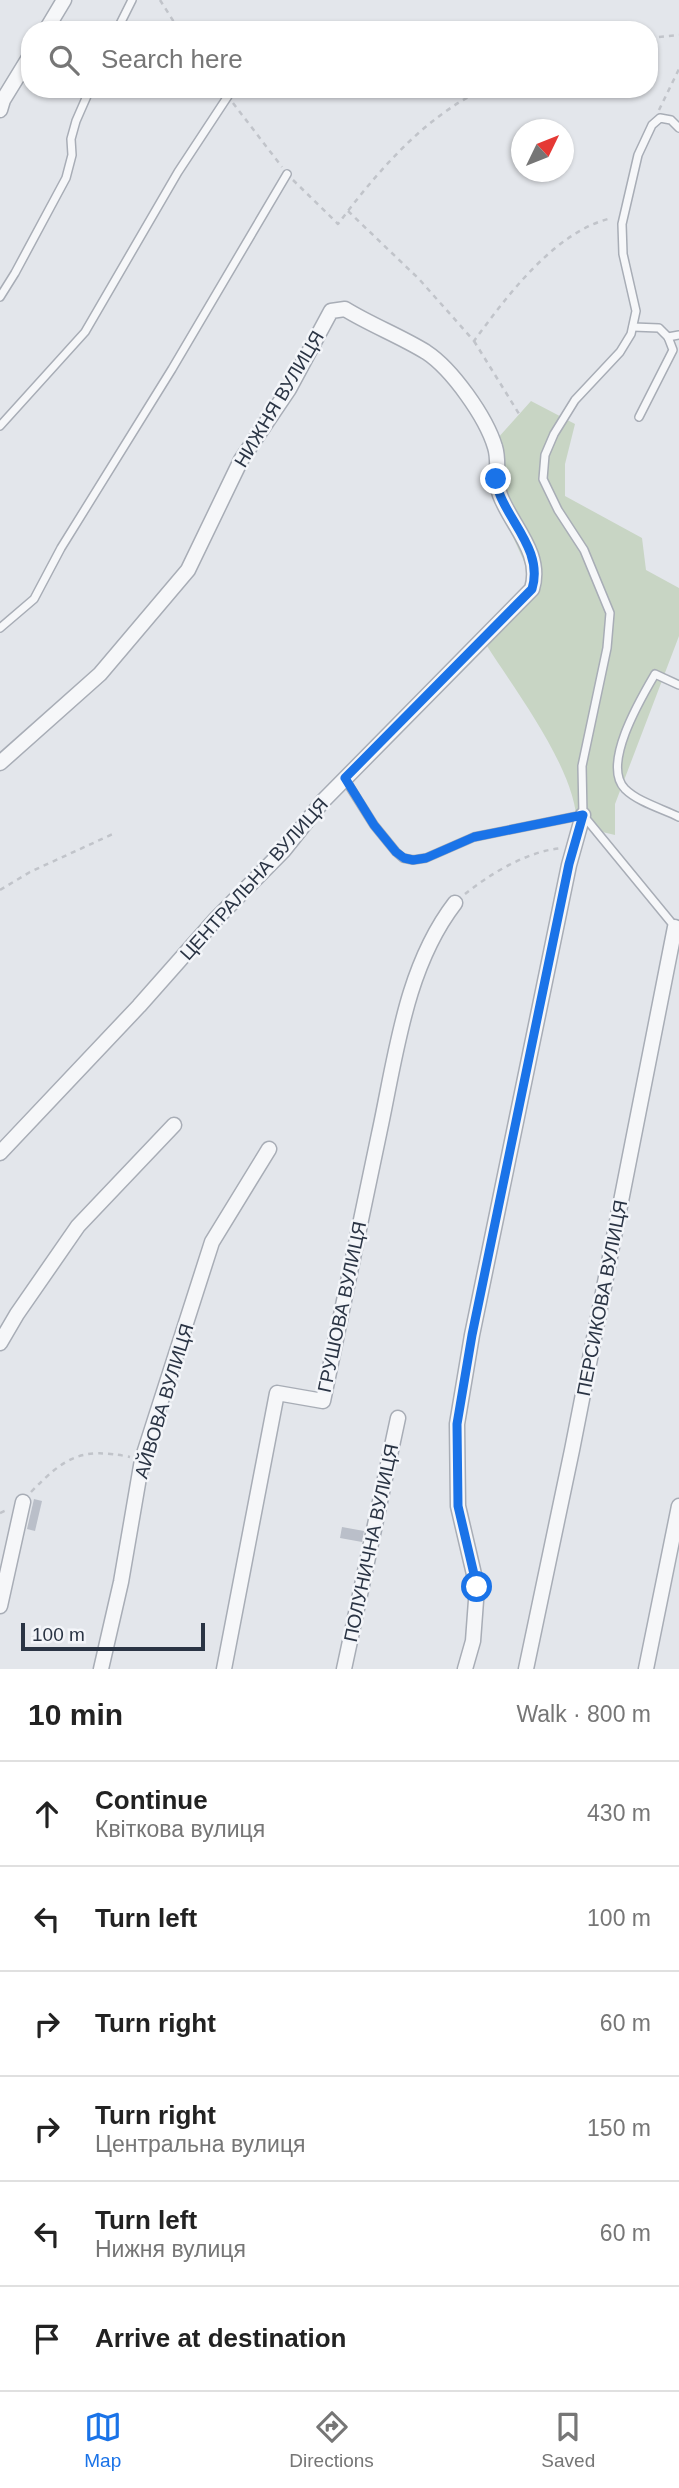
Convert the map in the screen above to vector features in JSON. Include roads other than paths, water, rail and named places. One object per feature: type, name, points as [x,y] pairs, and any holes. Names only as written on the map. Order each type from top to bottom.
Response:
[{"type":"street","points":[[51,21],[64,0]]},
{"type":"street","points":[[0,110],[21,71]]},
{"type":"street","name":"НИЖНЯ ВУЛИЦЯ","points":[[0,763],[100,674],[188,570],[241,460],[289,389],[331,311],[345,309],[428,353],[460,386],[480,413],[496,448],[496,479],[500,495],[532,558],[535,579],[532,589],[512,609]]},
{"type":"street","name":"ЦЕНТРАЛЬНА ВУЛИЦЯ","points":[[0,1153],[139,1006],[216,919],[284,850],[323,801],[512,609]]},
{"type":"street","points":[[465,1669],[473,1641],[477,1587],[458,1506],[457,1424],[472,1335],[573,847],[583,815]]},
{"type":"street","name":"ГРУШОВА ВУЛИЦЯ","points":[[224,1669],[277,1393],[323,1401],[404,1022],[424,952],[438,925],[455,903]]},
{"type":"street","name":"ПЕРСИКОВА ВУЛИЦЯ","points":[[526,1669],[677,927]]},
{"type":"street","points":[[0,1343],[78,1226],[174,1125]]},
{"type":"street","name":"АЙВОВА ВУЛИЦЯ","points":[[101,1669],[121,1582],[142,1460],[212,1242],[268,1149]]},
{"type":"street","name":"ПОЛУНИЧНА ВУЛИЦЯ","points":[[344,1669],[398,1418]]},
{"type":"street","points":[[0,1605],[23,1502]]},
{"type":"street","points":[[646,1669],[679,1506]]},
{"type":"lane","points":[[122,21],[132,0]]},
{"type":"lane","points":[[0,297],[66,178],[72,155],[71,139],[86,98]]},
{"type":"lane","points":[[0,426],[85,332],[178,172],[227,98]]},
{"type":"lane","points":[[677,927],[583,815],[582,766],[607,648],[610,613],[583,550],[558,510],[543,479],[545,455],[568,411],[620,352],[631,334],[636,312],[623,254],[624,216],[638,155],[652,125],[660,118],[671,120],[679,128]]},
{"type":"lane","points":[[0,628],[34,599],[61,548],[172,369],[287,174]]},
{"type":"lane","points":[[633,327],[659,328],[668,337],[673,350],[639,417]]},
{"type":"lane","points":[[668,337],[679,335]]},
{"type":"lane","points":[[679,685],[656,674],[639,702],[620,749],[617,777],[626,790],[679,817]]},
{"type":"lane","points":[[345,778],[374,825],[396,852],[413,860],[426,858],[474,837],[583,815]]}]
